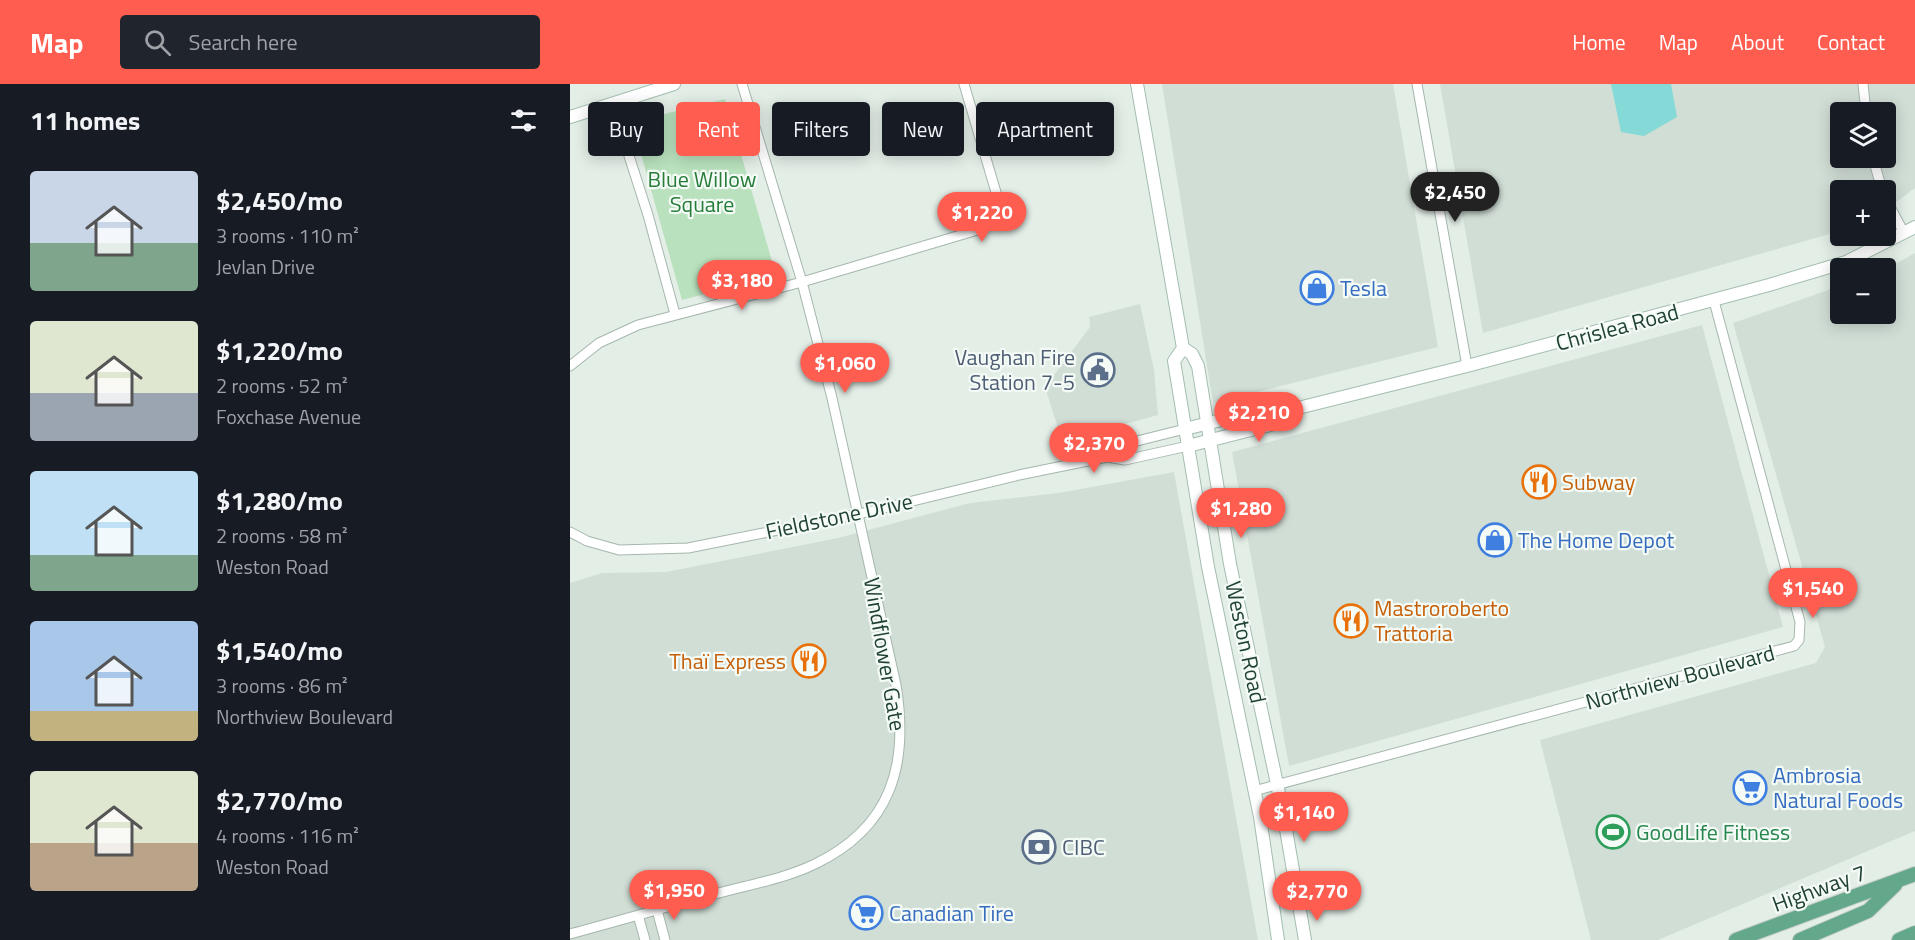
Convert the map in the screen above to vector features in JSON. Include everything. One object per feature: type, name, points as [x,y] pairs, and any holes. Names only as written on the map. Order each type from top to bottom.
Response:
[{"type":"main road","points":[[615,102],[674,84]]},
{"type":"main road","name":"Weston Road","points":[[1137,84],[1183,348],[1174,361],[1185,429],[1208,567],[1254,791],[1278,940]]},
{"type":"main road","points":[[570,117],[588,111]]},
{"type":"main road","name":"Chrislea Road","points":[[1208,423],[1269,408],[1286,411],[1714,301],[1846,262],[1915,226]]},
{"type":"main road","name":"Weston Road","points":[[1183,348],[1192,354],[1198,366],[1230,564],[1278,785],[1305,940]]},
{"type":"main road","name":"Chrislea Road","points":[[1211,440],[1274,424],[1286,411]]},
{"type":"main road","name":"Fieldstone Drive","points":[[1185,429],[1208,423]]},
{"type":"main road","name":"Fieldstone Drive","points":[[1188,446],[1211,440]]},
{"type":"main road","name":"Highway 7","points":[[1736,940],[1915,874]]},
{"type":"main road","points":[[1800,940],[1868,910],[1901,880]]},
{"type":"main road","points":[[1899,940],[1915,933]]},
{"type":"street","name":"Windflower Gate","points":[[570,934],[815,864],[853,840],[872,822],[884,799],[899,760],[902,722],[859,514],[802,282],[742,84]]},
{"type":"street","points":[[570,366],[599,343],[638,325],[802,282],[953,238],[992,224],[996,217],[999,199],[964,84]]},
{"type":"street","points":[[1417,84],[1467,366]]},
{"type":"street","points":[[1863,84],[1865,102]]},
{"type":"street","points":[[629,156],[675,314]]},
{"type":"street","points":[[1896,218],[1904,233]]},
{"type":"street","name":"Northview Boulevard","points":[[1254,791],[1794,646],[1799,640],[1800,622],[1714,301]]},
{"type":"street","name":"Fieldstone Drive","points":[[1107,458],[1121,445],[1185,429]]},
{"type":"street","name":"Fieldstone Drive","points":[[570,532],[587,541],[619,550],[688,548],[859,514],[1019,475],[1107,458],[1125,460],[1188,446]]},
{"type":"street","points":[[657,910],[665,940]]},
{"type":"street","points":[[638,915],[645,940]]},
{"type":"shaded area","points":[[1162,84],[1393,84],[1438,347],[1213,403]]},
{"type":"shaded area","points":[[1440,84],[1915,84],[1915,188],[1896,202],[1896,180],[1830,180],[1830,234],[1483,333]]},
{"type":"shaded area","points":[[1915,253],[1915,831],[1658,940],[1591,940],[1540,740],[1816,663],[1825,647],[1733,323],[1830,289],[1830,324],[1896,324],[1896,263]]},
{"type":"shaded area","points":[[1140,304],[1154,370],[1158,415],[1062,441],[1045,387],[1090,327],[1089,317]]},
{"type":"shaded area","points":[[1702,325],[1783,627],[1289,766],[1232,452]]},
{"type":"shaded area","points":[[1174,472],[1258,940],[570,940],[570,583],[602,573],[666,572],[838,538],[970,503],[1059,493]]},
{"type":"green space","name":"Blue Willow Square","points":[[676,111],[676,156],[742,156],[776,275],[682,300],[642,156],[664,156],[664,114]]},
{"type":"water","points":[[1611,84],[1671,84],[1677,117],[1644,136],[1621,132]]},
{"type":"place","name":"Tesla","points":[[1317,288]]},
{"type":"place","name":"Vaughan Fire Station 7-5","points":[[1098,370]]},
{"type":"place","name":"Subway","points":[[1539,482]]},
{"type":"place","name":"The Home Depot","points":[[1495,540]]},
{"type":"place","name":"Mastroroberto Trattoria","points":[[1351,621]]},
{"type":"place","name":"Thaï Express","points":[[809,661]]},
{"type":"place","name":"Ambrosia Natural Foods","points":[[1750,788]]},
{"type":"place","name":"GoodLife Fitness","points":[[1613,832]]},
{"type":"place","name":"CIBC","points":[[1039,847]]},
{"type":"place","name":"Canadian Tire","points":[[866,913]]}]
